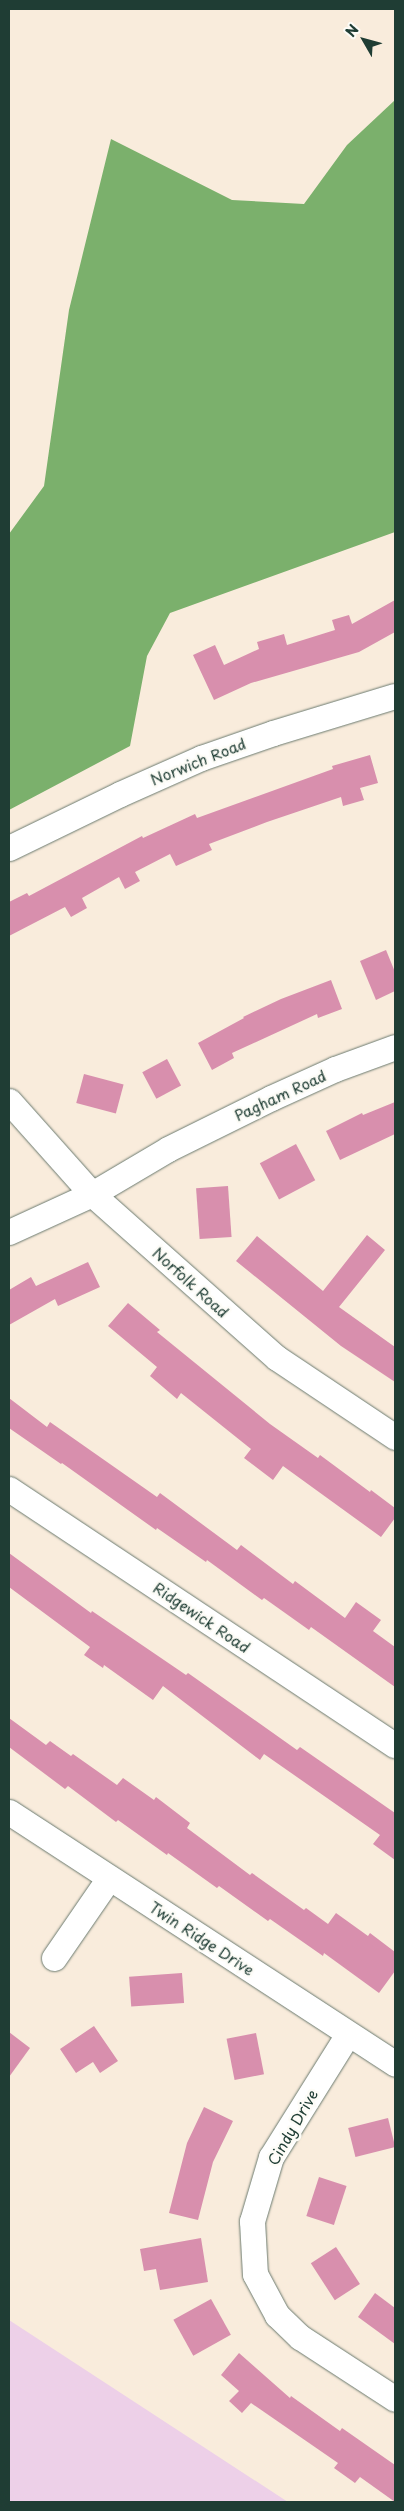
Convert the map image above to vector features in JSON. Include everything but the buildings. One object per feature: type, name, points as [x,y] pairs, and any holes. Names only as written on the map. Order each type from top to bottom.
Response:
[{"type":"street","name":"Norwich Road","points":[[9,848],[120,794],[201,758],[273,733],[395,696]]},
{"type":"street","name":"Pagham Road","points":[[92,1194],[168,1149],[335,1069],[395,1047]]},
{"type":"street","name":"Norfolk Road","points":[[9,1102],[92,1194],[277,1358],[395,1438]]},
{"type":"street","points":[[9,1232],[92,1194]]},
{"type":"street","name":"Ridgewick Road","points":[[9,1489],[395,1745]]},
{"type":"street","name":"Twin Ridge Drive","points":[[9,1812],[395,2064]]},
{"type":"street","points":[[54,1958],[109,1878]]},
{"type":"street","name":"Cindy Drive","points":[[348,2034],[272,2157],[252,2221],[255,2274],[277,2315],[300,2337],[395,2399]]},
{"type":"shaded area","points":[[9,2320],[288,2502],[9,2502]]},
{"type":"green space","points":[[395,100],[395,532],[170,613],[147,656],[130,746],[9,810],[9,534],[44,486],[69,310],[111,139],[232,200],[304,204],[347,145]]}]
